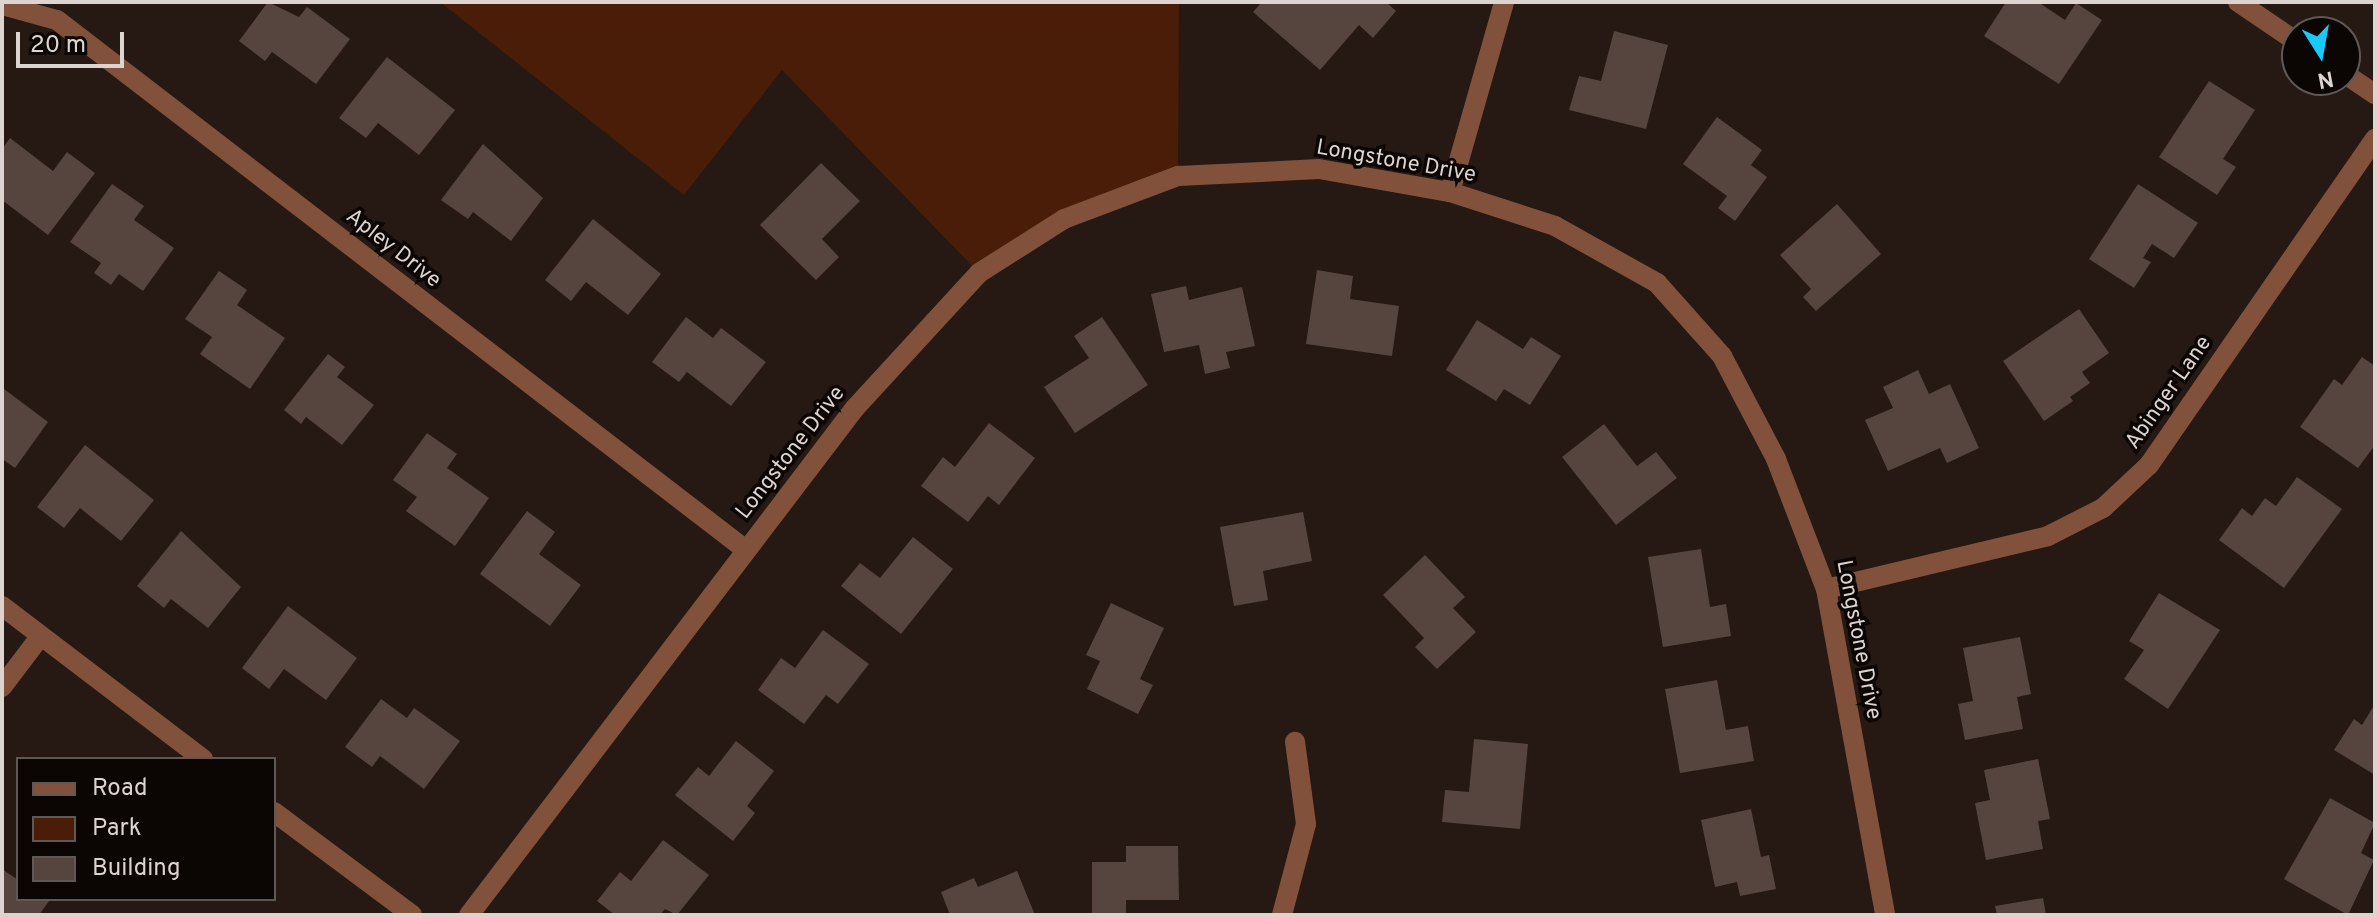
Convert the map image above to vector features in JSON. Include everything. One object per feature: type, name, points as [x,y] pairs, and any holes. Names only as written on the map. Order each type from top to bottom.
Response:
[{"type":"street","points":[[1450,192],[1504,2]]},
{"type":"street","points":[[2238,2],[2281,31]]},
{"type":"street","name":"Apley Drive","points":[[2,5],[57,20],[746,550]]},
{"type":"street","name":"Abinger Lane","points":[[1826,589],[2048,536],[2103,508],[2149,465],[2375,139]]},
{"type":"street","name":"Longstone Drive","points":[[469,915],[855,408],[979,273],[1064,219],[1178,176],[1319,169],[1450,192],[1555,226],[1657,283],[1722,356],[1776,459],[1826,589],[1885,915]]},
{"type":"street","points":[[2,606],[200,757]]},
{"type":"street","points":[[2,687],[40,637]]},
{"type":"street","points":[[1282,915],[1306,824],[1295,742]]},
{"type":"street","points":[[276,813],[412,915]]},
{"type":"green space","points":[[440,2],[1179,2],[1178,176],[1132,191],[979,273],[782,70],[684,195]]},
{"type":"building","points":[[268,2],[299,17],[307,7],[350,39],[316,84],[272,52],[265,61],[239,41]]},
{"type":"building","points":[[1262,2],[1386,2],[1396,11],[1373,38],[1359,25],[1320,70],[1253,12]]},
{"type":"building","points":[[2006,2],[2038,2],[2065,20],[2076,3],[2102,20],[2059,84],[1984,36]]},
{"type":"building","points":[[1614,31],[1668,45],[1646,129],[1569,110],[1579,76],[1601,81]]},
{"type":"building","points":[[387,57],[455,110],[419,155],[378,123],[366,138],[339,118]]},
{"type":"building","points":[[2209,81],[2255,110],[2223,159],[2236,167],[2217,195],[2159,157]]},
{"type":"building","points":[[1717,117],[1762,150],[1751,165],[1767,177],[1735,221],[1718,208],[1727,196],[1683,164]]},
{"type":"building","points":[[10,138],[53,171],[67,152],[95,173],[48,235],[2,200],[2,149]]},
{"type":"building","points":[[483,144],[543,198],[511,241],[473,212],[468,219],[441,200]]},
{"type":"building","points":[[821,163],[860,201],[822,239],[839,257],[816,280],[760,225]]},
{"type":"building","points":[[112,184],[144,206],[134,220],[174,248],[143,291],[119,274],[111,285],[94,273],[101,263],[70,242]]},
{"type":"building","points":[[2138,184],[2198,223],[2174,258],[2152,244],[2143,258],[2151,262],[2134,288],[2089,259]]},
{"type":"building","points":[[1837,204],[1881,254],[1816,311],[1803,297],[1811,289],[1780,255]]},
{"type":"building","points":[[593,219],[661,274],[628,315],[586,282],[571,301],[545,280]]},
{"type":"building","points":[[1317,270],[1353,276],[1350,299],[1399,306],[1392,356],[1306,344]]},
{"type":"building","points":[[219,271],[247,290],[237,305],[285,338],[250,389],[200,354],[212,337],[185,319]]},
{"type":"building","points":[[1186,286],[1189,300],[1242,287],[1255,346],[1226,352],[1230,368],[1205,374],[1199,345],[1164,352],[1151,294]]},
{"type":"building","points":[[2079,309],[2109,353],[2082,372],[2090,383],[2070,397],[2073,401],[2044,421],[2003,361]]},
{"type":"building","points":[[686,317],[713,338],[721,328],[766,362],[731,406],[687,372],[679,382],[652,362]]},
{"type":"building","points":[[1102,317],[1148,385],[1075,433],[1044,387],[1089,358],[1074,336]]},
{"type":"building","points":[[1477,320],[1523,349],[1531,337],[1561,356],[1530,405],[1504,389],[1496,401],[1446,370]]},
{"type":"building","points":[[328,354],[345,367],[337,377],[374,405],[342,445],[306,417],[301,424],[284,410]]},
{"type":"building","points":[[2362,357],[2375,366],[2375,445],[2358,468],[2300,427],[2334,379],[2342,385]]},
{"type":"building","points":[[1918,370],[1929,394],[1950,384],[1979,448],[1947,463],[1940,448],[1888,471],[1865,420],[1893,408],[1883,387]]},
{"type":"building","points":[[4,389],[48,422],[15,468],[2,459]]},
{"type":"building","points":[[989,423],[1035,458],[999,505],[988,496],[968,522],[921,486],[943,457],[955,467]]},
{"type":"building","points":[[1604,424],[1637,466],[1656,452],[1677,478],[1616,525],[1562,457]]},
{"type":"building","points":[[427,433],[457,454],[447,468],[489,498],[455,546],[406,511],[417,497],[393,480]]},
{"type":"building","points":[[85,445],[154,500],[121,541],[80,508],[64,528],[37,507]]},
{"type":"building","points":[[2297,477],[2342,509],[2284,588],[2219,540],[2242,508],[2252,516],[2265,498],[2276,506]]},
{"type":"building","points":[[527,511],[555,532],[539,554],[581,585],[550,626],[480,574]]},
{"type":"building","points":[[1303,512],[1312,561],[1263,571],[1268,600],[1234,606],[1220,527]]},
{"type":"building","points":[[181,531],[241,587],[208,628],[171,599],[164,608],[137,586]]},
{"type":"building","points":[[913,537],[953,569],[901,634],[841,586],[860,563],[880,578]]},
{"type":"building","points":[[1701,549],[1710,607],[1726,604],[1731,636],[1663,647],[1648,557]]},
{"type":"building","points":[[1425,555],[1465,597],[1453,608],[1476,632],[1437,669],[1415,647],[1424,638],[1383,595]]},
{"type":"building","points":[[2159,593],[2220,630],[2168,709],[2124,679],[2144,650],[2129,641]]},
{"type":"building","points":[[1111,603],[1164,628],[1140,679],[1153,685],[1138,714],[1087,689],[1100,661],[1086,655]]},
{"type":"building","points":[[288,606],[357,658],[326,700],[284,669],[269,689],[242,668]]},
{"type":"building","points":[[823,630],[869,664],[838,704],[826,695],[804,724],[758,690],[781,658],[795,668]]},
{"type":"building","points":[[2020,637],[2031,694],[2017,697],[2023,729],[1965,740],[1958,704],[1973,701],[1963,648]]},
{"type":"building","points":[[1717,680],[1726,730],[1748,726],[1754,761],[1680,773],[1665,689]]},
{"type":"building","points":[[381,699],[407,718],[414,708],[460,741],[424,789],[380,756],[372,767],[345,747]]},
{"type":"building","points":[[2375,704],[2375,775],[2334,750],[2354,719],[2362,725]]},
{"type":"building","points":[[1474,739],[1528,744],[1520,829],[1442,822],[1445,790],[1469,792]]},
{"type":"building","points":[[736,741],[774,771],[747,806],[755,813],[733,841],[675,795],[698,767],[709,776]]},
{"type":"building","points":[[2038,759],[2050,819],[2038,821],[2043,849],[1986,860],[1975,803],[1990,800],[1984,770]]},
{"type":"building","points":[[2330,798],[2375,823],[2361,853],[2374,860],[2348,915],[2284,879]]},
{"type":"building","points":[[1751,809],[1761,857],[1769,855],[1776,889],[1740,896],[1737,882],[1715,887],[1701,820]]},
{"type":"building","points":[[663,840],[709,875],[677,915],[665,909],[660,915],[615,915],[597,901],[620,872],[631,881]]},
{"type":"building","points":[[1126,846],[1178,846],[1179,900],[1126,900],[1126,915],[1092,915],[1092,862],[1126,862]]},
{"type":"building","points":[[2,869],[16,879],[16,901],[49,901],[39,915],[2,915]]},
{"type":"building","points":[[1017,871],[1035,915],[950,915],[941,892],[974,878],[978,887]]},
{"type":"building","points":[[2043,898],[2046,915],[1997,915],[1995,906]]}]
